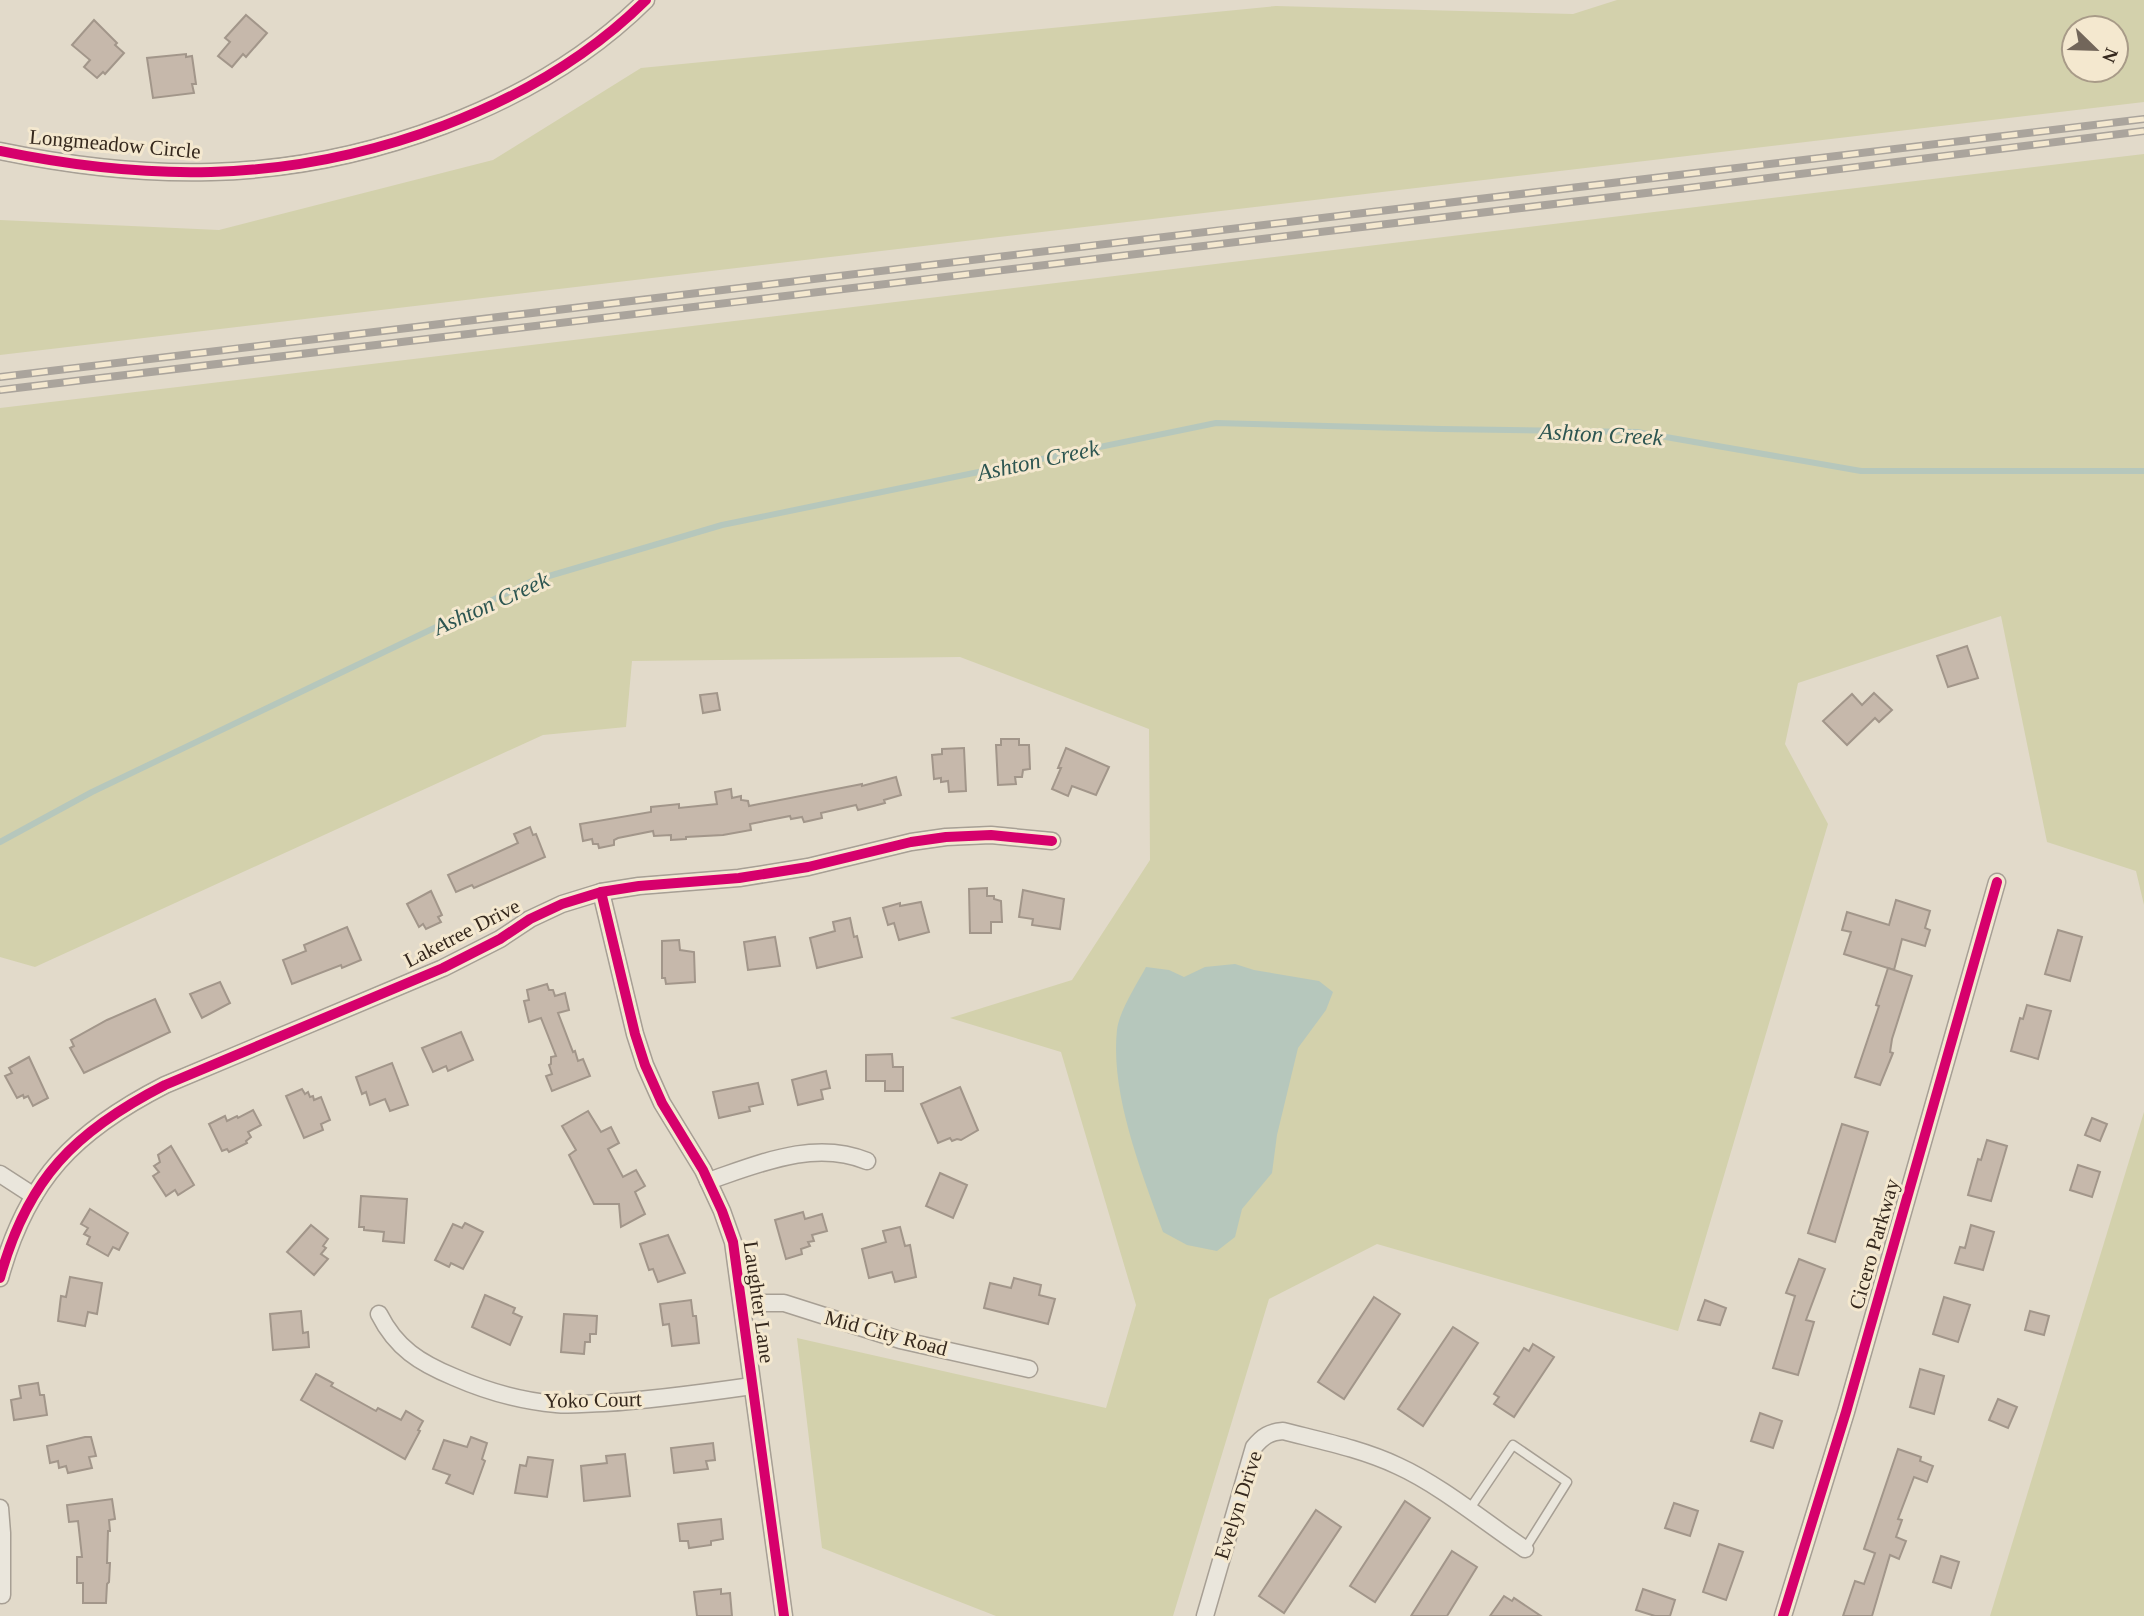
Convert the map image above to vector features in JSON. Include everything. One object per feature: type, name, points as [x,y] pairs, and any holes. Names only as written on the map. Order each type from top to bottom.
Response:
[{"type":"street","name":"Longmeadow Circle","points":[[0,150],[46,160],[153,171],[201,172],[270,167],[366,150],[469,115],[521,90],[601,40],[646,0]]},
{"type":"street","name":"Laketree Drive","points":[[0,1278],[16,1232],[50,1172],[73,1145],[129,1103],[165,1085],[443,968],[562,904],[601,892],[639,886],[739,878],[808,867],[911,842],[946,837],[991,835],[1052,841]]},
{"type":"street","name":"Cicero Parkway","points":[[1783,1616],[1846,1412],[1997,882]]},
{"type":"street","name":"Laughter Lane","points":[[601,892],[645,1065],[662,1103],[708,1181],[733,1242],[784,1616]]},
{"type":"street","points":[[708,1181],[780,1157],[817,1152],[835,1151],[867,1161]]},
{"type":"street","points":[[0,1174],[34,1196]]},
{"type":"street","name":"Mid City Road","points":[[742,1303],[784,1303],[900,1340],[1029,1369]]},
{"type":"street","name":"Yoko Court","points":[[379,1314],[400,1346],[416,1360],[474,1386],[516,1398],[558,1405],[631,1401],[752,1386]]},
{"type":"street","name":"Evelyn Drive","points":[[1205,1616],[1254,1447],[1261,1438],[1272,1432],[1283,1431],[1372,1455],[1400,1467],[1525,1549]]},
{"type":"street","points":[[0,1508],[2,1595]]},
{"type":"lane","points":[[1469,1510],[1513,1446],[1567,1482],[1525,1549]]},
{"type":"shaded area","points":[[1617,0],[2144,0],[2144,102],[0,355],[0,220],[219,230],[493,160],[641,68],[1276,6],[1573,14]]},
{"type":"shaded area","points":[[2144,154],[2144,905],[2136,871],[2047,842],[2001,616],[1798,683],[1785,744],[1828,824],[1678,1331],[1377,1244],[1269,1299],[1173,1616],[996,1616],[822,1548],[797,1338],[1106,1408],[1136,1305],[1061,1052],[950,1018],[1072,980],[1150,860],[1149,729],[960,657],[632,661],[626,727],[543,735],[35,967],[0,957],[0,408]]},
{"type":"shaded area","points":[[1235,964],[1254,970],[1319,981],[1333,992],[1326,1010],[1298,1048],[1277,1135],[1272,1173],[1242,1209],[1235,1237],[1217,1251],[1187,1245],[1163,1232],[1137,1159],[1123,1106],[1116,1055],[1117,1030],[1125,1006],[1146,967],[1169,970],[1184,977],[1205,967]]},
{"type":"shaded area","points":[[2144,1112],[2144,1616],[1990,1616]]},
{"type":"building","points":[[246,15],[267,33],[246,57],[243,54],[232,67],[218,56],[230,42],[225,38]]},
{"type":"building","points":[[94,20],[124,53],[105,74],[103,72],[97,78],[84,67],[90,60],[72,45]]},
{"type":"building","points":[[186,54],[186,57],[192,56],[196,84],[192,84],[194,93],[153,98],[147,58]]},
{"type":"building","points":[[1967,646],[1978,678],[1948,687],[1937,656]]},
{"type":"building","points":[[717,693],[720,710],[703,713],[700,695]]},
{"type":"building","points":[[1874,693],[1892,710],[1879,722],[1875,718],[1847,745],[1823,721],[1852,694],[1862,705]]},
{"type":"building","points":[[1001,739],[1019,739],[1019,745],[1029,745],[1030,769],[1023,770],[1022,777],[1015,777],[1016,784],[998,785],[996,745],[1001,745]]},
{"type":"building","points":[[964,748],[966,791],[949,792],[948,781],[934,779],[932,755],[942,754],[942,749]]},
{"type":"building","points":[[1066,748],[1109,767],[1096,795],[1072,786],[1068,796],[1052,789]]},
{"type":"building","points":[[896,777],[901,795],[884,800],[885,803],[858,810],[856,805],[821,813],[822,818],[804,822],[802,817],[791,819],[790,816],[750,824],[751,830],[723,835],[671,840],[671,835],[654,836],[653,831],[618,838],[614,840],[614,845],[599,848],[598,844],[593,844],[592,839],[583,841],[580,824],[651,812],[651,807],[679,804],[679,808],[717,804],[715,792],[731,789],[732,798],[741,796],[741,800],[748,801],[749,806],[862,786]]},
{"type":"building","points":[[530,827],[533,835],[536,834],[545,857],[474,888],[472,885],[456,892],[448,875],[518,843],[514,834]]},
{"type":"building","points":[[987,888],[987,896],[994,896],[994,899],[1001,901],[1002,922],[991,922],[991,933],[970,933],[969,889]]},
{"type":"building","points":[[1023,890],[1064,899],[1060,929],[1032,925],[1033,919],[1019,917]]},
{"type":"building","points":[[431,891],[442,915],[438,917],[441,922],[426,929],[423,924],[419,927],[407,904]]},
{"type":"building","points":[[1896,900],[1930,911],[1925,928],[1930,930],[1925,946],[1902,939],[1894,970],[1844,954],[1851,932],[1842,930],[1847,912],[1889,925]]},
{"type":"building","points":[[921,902],[929,932],[899,940],[894,923],[888,925],[883,908],[900,903],[900,906]]},
{"type":"building","points":[[850,918],[862,957],[817,968],[810,938],[835,931],[833,922]]},
{"type":"building","points":[[347,927],[361,960],[292,984],[283,960],[306,951],[304,945]]},
{"type":"building","points":[[2058,930],[2082,937],[2070,981],[2045,974]]},
{"type":"building","points":[[775,937],[780,966],[748,970],[744,942]]},
{"type":"building","points":[[679,940],[680,950],[694,952],[695,982],[666,984],[665,978],[662,978],[662,941]]},
{"type":"building","points":[[1888,968],[1912,976],[1892,1039],[1890,1052],[1893,1053],[1880,1085],[1855,1077],[1879,1006],[1876,1005]]},
{"type":"building","points":[[220,982],[230,1003],[202,1018],[190,994]]},
{"type":"building","points":[[547,984],[555,996],[565,993],[569,1010],[558,1013],[573,1052],[575,1051],[578,1061],[583,1059],[590,1076],[552,1091],[546,1076],[552,1074],[549,1065],[551,1057],[556,1056],[541,1018],[529,1022],[524,1001],[529,1000],[527,990]]},
{"type":"building","points":[[155,999],[170,1032],[84,1073],[70,1048],[74,1046],[71,1040],[107,1020]]},
{"type":"building","points":[[2027,1005],[2051,1011],[2038,1059],[2011,1051],[2020,1018],[2023,1019]]},
{"type":"building","points":[[461,1032],[473,1060],[448,1071],[446,1066],[433,1072],[422,1048]]},
{"type":"building","points":[[892,1054],[893,1067],[903,1067],[903,1091],[885,1091],[885,1081],[866,1081],[866,1055]]},
{"type":"building","points":[[29,1057],[48,1098],[33,1106],[28,1096],[17,1098],[5,1076],[12,1073],[9,1068]]},
{"type":"building","points":[[392,1063],[408,1105],[390,1111],[385,1099],[370,1105],[366,1092],[362,1094],[356,1077]]},
{"type":"building","points":[[826,1071],[830,1088],[821,1090],[823,1099],[798,1105],[792,1080]]},
{"type":"building","points":[[758,1083],[763,1104],[749,1107],[750,1111],[719,1118],[713,1092]]},
{"type":"building","points":[[960,1087],[978,1130],[961,1140],[952,1141],[950,1138],[938,1143],[921,1104]]},
{"type":"building","points":[[302,1089],[305,1094],[308,1092],[310,1097],[313,1096],[314,1100],[321,1097],[330,1120],[321,1124],[323,1130],[304,1138],[286,1096]]},
{"type":"building","points":[[253,1110],[261,1125],[248,1132],[251,1137],[247,1143],[229,1152],[227,1149],[222,1151],[209,1124],[225,1116],[227,1121],[237,1116],[238,1118]]},
{"type":"building","points":[[588,1111],[601,1132],[611,1127],[619,1143],[608,1149],[623,1177],[636,1170],[645,1186],[635,1192],[645,1214],[621,1227],[619,1204],[594,1204],[569,1155],[576,1150],[562,1126]]},
{"type":"building","points":[[2092,1118],[2107,1124],[2100,1141],[2085,1135]]},
{"type":"building","points":[[1842,1124],[1868,1132],[1835,1242],[1808,1233]]},
{"type":"building","points":[[1987,1140],[2007,1146],[1991,1201],[1968,1195],[1978,1159],[1981,1160]]},
{"type":"building","points":[[171,1146],[194,1185],[178,1195],[175,1190],[166,1196],[153,1176],[159,1172],[154,1166],[160,1162],[158,1155]]},
{"type":"building","points":[[2078,1165],[2100,1172],[2092,1197],[2070,1190]]},
{"type":"building","points":[[940,1173],[967,1185],[953,1218],[926,1206]]},
{"type":"building","points":[[361,1196],[407,1199],[404,1243],[383,1241],[384,1232],[359,1227]]},
{"type":"building","points":[[90,1209],[128,1233],[119,1250],[113,1247],[108,1256],[87,1244],[90,1237],[84,1234],[88,1228],[81,1224]]},
{"type":"building","points":[[803,1212],[805,1219],[822,1214],[827,1231],[812,1235],[814,1241],[808,1242],[810,1246],[801,1249],[802,1254],[786,1259],[775,1220]]},
{"type":"building","points":[[465,1223],[483,1232],[463,1269],[451,1263],[449,1267],[435,1260],[453,1224],[462,1228]]},
{"type":"building","points":[[311,1225],[328,1239],[321,1254],[328,1259],[314,1275],[287,1252]]},
{"type":"building","points":[[1971,1225],[1994,1232],[1983,1270],[1955,1263],[1960,1247],[1965,1248]]},
{"type":"building","points":[[900,1227],[905,1246],[910,1245],[916,1277],[895,1282],[892,1272],[869,1278],[862,1249],[886,1242],[883,1231]]},
{"type":"building","points":[[668,1235],[685,1273],[658,1282],[653,1269],[649,1270],[640,1244]]},
{"type":"building","points":[[1799,1259],[1825,1269],[1806,1320],[1814,1322],[1798,1375],[1773,1368],[1795,1296],[1786,1293]]},
{"type":"building","points":[[70,1277],[102,1283],[97,1314],[88,1312],[85,1326],[58,1321],[61,1296],[66,1297]]},
{"type":"building","points":[[1014,1278],[1041,1285],[1039,1295],[1055,1299],[1048,1324],[984,1308],[990,1283],[1011,1288]]},
{"type":"building","points":[[485,1295],[515,1308],[513,1313],[522,1317],[510,1345],[472,1327]]},
{"type":"building","points":[[1374,1297],[1400,1314],[1344,1399],[1318,1382]]},
{"type":"building","points":[[1944,1297],[1970,1305],[1958,1342],[1933,1334]]},
{"type":"building","points":[[691,1300],[699,1343],[672,1346],[669,1324],[663,1325],[660,1304]]},
{"type":"building","points":[[1705,1300],[1726,1308],[1720,1325],[1698,1320]]},
{"type":"building","points":[[301,1311],[303,1333],[308,1332],[309,1347],[273,1350],[270,1314]]},
{"type":"building","points":[[2030,1311],[2049,1316],[2044,1335],[2025,1330]]},
{"type":"building","points":[[564,1314],[597,1316],[596,1334],[590,1334],[590,1342],[585,1342],[584,1354],[561,1352]]},
{"type":"building","points":[[1453,1327],[1478,1343],[1423,1426],[1398,1409]]},
{"type":"building","points":[[1533,1344],[1554,1357],[1514,1417],[1494,1404],[1499,1397],[1494,1394],[1524,1348],[1529,1351]]},
{"type":"building","points":[[1920,1369],[1944,1376],[1934,1414],[1910,1407]]},
{"type":"building","points":[[316,1374],[333,1383],[331,1386],[376,1411],[378,1408],[401,1420],[406,1411],[423,1421],[405,1459],[301,1400]]},
{"type":"building","points":[[38,1383],[40,1395],[44,1395],[47,1415],[14,1420],[11,1400],[21,1398],[19,1386]]},
{"type":"building","points":[[1998,1399],[2017,1407],[2008,1428],[1989,1420]]},
{"type":"building","points":[[1760,1413],[1782,1421],[1773,1448],[1751,1441]]},
{"type":"building","points":[[91,1437],[96,1456],[89,1457],[92,1468],[68,1473],[66,1466],[59,1468],[58,1461],[50,1463],[47,1446]]},
{"type":"building","points":[[471,1437],[487,1443],[482,1459],[485,1461],[473,1494],[446,1483],[450,1475],[433,1469],[444,1440],[467,1447]]},
{"type":"building","points":[[713,1443],[715,1460],[706,1461],[708,1469],[674,1473],[671,1448]]},
{"type":"building","points":[[1898,1449],[1921,1457],[1920,1461],[1933,1466],[1927,1482],[1914,1477],[1898,1519],[1902,1520],[1896,1537],[1906,1541],[1899,1559],[1890,1555],[1872,1616],[1843,1616],[1855,1581],[1864,1584],[1875,1553],[1864,1549]]},
{"type":"building","points":[[625,1454],[630,1496],[584,1501],[581,1466],[607,1463],[606,1456]]},
{"type":"building","points":[[528,1457],[553,1460],[547,1497],[515,1493],[520,1465],[526,1466]]},
{"type":"building","points":[[112,1499],[115,1519],[109,1520],[107,1563],[110,1563],[106,1603],[83,1603],[83,1583],[77,1583],[77,1557],[82,1557],[78,1521],[69,1522],[67,1505]]},
{"type":"building","points":[[1405,1501],[1430,1518],[1375,1602],[1350,1586]]},
{"type":"building","points":[[1674,1503],[1698,1511],[1690,1536],[1665,1528]]},
{"type":"building","points":[[1316,1510],[1341,1527],[1284,1613],[1259,1596]]},
{"type":"building","points":[[721,1519],[723,1539],[711,1541],[711,1545],[689,1548],[688,1541],[680,1541],[678,1524]]},
{"type":"building","points":[[1719,1544],[1743,1552],[1726,1600],[1703,1592]]},
{"type":"building","points":[[1452,1551],[1477,1567],[1447,1616],[1411,1616]]},
{"type":"building","points":[[1941,1556],[1959,1562],[1951,1588],[1933,1582]]},
{"type":"building","points":[[721,1589],[721,1594],[730,1593],[732,1616],[697,1616],[694,1592]]},
{"type":"building","points":[[1643,1589],[1675,1600],[1670,1616],[1655,1616],[1636,1610]]},
{"type":"building","points":[[1504,1596],[1512,1601],[1514,1598],[1541,1616],[1490,1616]]},
{"type":"waterway","name":"Ashton Creek","points":[[0,842],[92,792],[532,581],[722,525],[1216,423],[1637,432],[1861,471],[2144,471]]},
{"type":"railway","points":[[0,377],[2144,119]]},
{"type":"railway","points":[[0,390],[2144,131]]},
{"type":"cycle path","points":[[0,151],[105,168],[158,172],[269,168],[328,159],[386,145],[444,125],[500,101],[553,72],[602,39],[646,0]]},
{"type":"cycle path","points":[[0,1278],[11,1243],[40,1186],[80,1140],[133,1102],[165,1085],[443,968],[562,904],[601,892],[639,886],[739,878],[808,867],[911,842],[946,837],[991,835],[1052,841]]},
{"type":"cycle path","points":[[1783,1616],[1846,1412],[1997,882]]},
{"type":"cycle path","points":[[601,892],[645,1065],[662,1103],[703,1170],[733,1242],[784,1616]]}]
